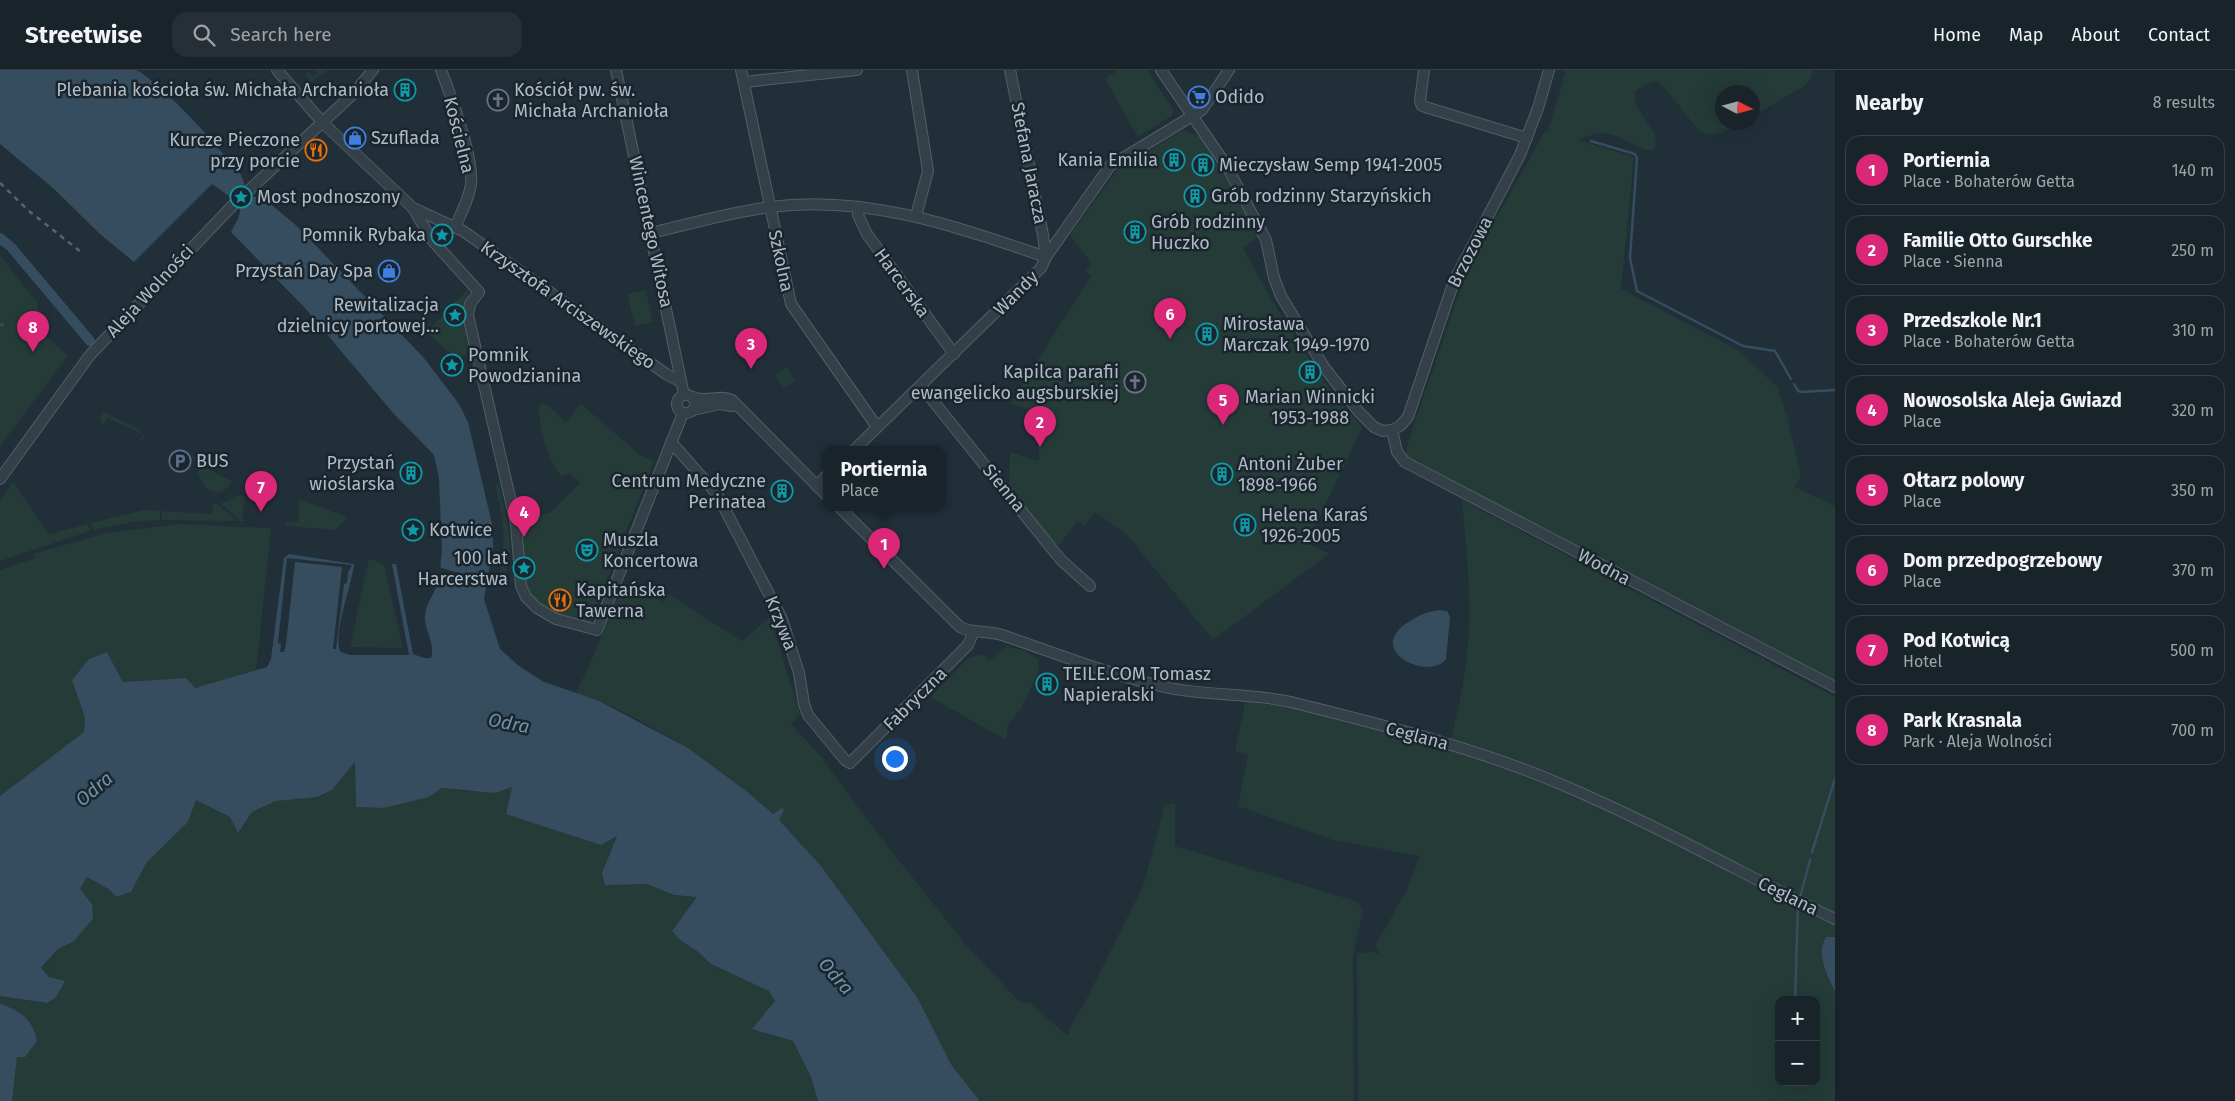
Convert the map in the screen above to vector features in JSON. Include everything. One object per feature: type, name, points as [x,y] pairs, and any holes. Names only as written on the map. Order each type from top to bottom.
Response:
[{"type":"street","points":[[277,70],[322,122],[414,208],[431,239],[445,257],[479,292],[470,304],[468,315],[516,524],[521,586],[526,597],[537,608],[556,619],[597,630],[683,413]]},
{"type":"street","points":[[362,85],[374,70]]},
{"type":"street","points":[[362,85],[382,70]]},
{"type":"street","name":"Kościelna","points":[[441,70],[472,174],[467,200],[455,228]]},
{"type":"street","name":"Wincentego Witosa","points":[[616,70],[681,382],[688,396]]},
{"type":"street","name":"Szkolna","points":[[741,70],[790,304],[877,428]]},
{"type":"street","points":[[744,82],[857,70]]},
{"type":"street","points":[[912,70],[928,171],[916,216]]},
{"type":"street","name":"Stefana Jaracza","points":[[1010,70],[1046,257]]},
{"type":"street","points":[[1161,70],[1217,150],[1263,232],[1268,246],[1276,285],[1310,348],[1366,420],[1378,429],[1392,430]]},
{"type":"street","name":"Wandy","points":[[858,446],[1041,268],[1046,257],[1110,166],[1205,108],[1229,70]]},
{"type":"street","points":[[1424,70],[1420,101],[1422,106],[1527,138]]},
{"type":"street","name":"Brzozowa","points":[[1392,430],[1400,426],[1408,417],[1454,280],[1508,180],[1527,138],[1549,70]]},
{"type":"street","name":"Aleja Wolności","points":[[0,479],[90,355],[234,204],[362,85]]},
{"type":"street","points":[[651,233],[770,207],[859,207],[916,216],[960,228],[1046,257]]},
{"type":"street","name":"Harcerska","points":[[859,207],[858,216],[867,234],[954,354]]},
{"type":"street","name":"Krzysztofa Arciszewskiego","points":[[414,208],[455,228],[660,371],[681,382]]},
{"type":"street","name":"Sienna","points":[[921,386],[1061,560],[1090,586]]},
{"type":"street","points":[[738,408],[720,404],[683,413],[678,409],[677,403],[679,398],[688,396],[698,400],[726,398],[732,400],[823,492]]},
{"type":"street","points":[[688,396],[696,402],[693,410]]},
{"type":"street","name":"Wodna","points":[[1392,430],[1397,452],[1405,462],[1835,687]]},
{"type":"street","name":"Krzywa","points":[[671,442],[708,481],[717,494],[782,619],[799,673],[808,716],[844,760],[850,763]]},
{"type":"street","points":[[817,486],[823,479]]},
{"type":"street","points":[[843,511],[960,627],[974,631]]},
{"type":"street","name":"Fabryczna","points":[[850,763],[968,645],[974,631]]},
{"type":"street","name":"Ceglana","points":[[974,631],[996,632],[1085,664],[1156,686],[1297,704],[1501,761],[1557,782],[1608,805],[1835,919]]},
{"type":"green space","points":[[317,70],[328,70],[310,83],[312,89],[308,91],[302,85],[309,79],[305,75],[309,72],[313,76],[318,73]]},
{"type":"green space","points":[[1118,70],[1147,70],[1173,110],[1173,115],[1138,137],[1105,79]]},
{"type":"green space","points":[[1566,70],[1811,70],[1812,75],[1806,85],[1760,112],[1760,85],[1715,85],[1715,130],[1727,130],[1720,133],[1709,134],[1698,130],[1666,89],[1657,81],[1646,84],[1635,92],[1635,104],[1655,134],[1656,146],[1651,151],[1609,134],[1590,135],[1578,140],[1634,157],[1621,289],[1740,351],[1778,388],[1801,476],[1795,487],[1835,506],[1835,681],[1407,457],[1408,443],[1466,272],[1545,131],[1548,132]]},
{"type":"green space","points":[[1183,130],[1203,138],[1258,237],[1243,248],[1276,307],[1323,380],[1362,428],[1307,543],[1329,553],[1213,640],[1127,535],[1095,512],[1084,526],[1078,521],[1060,544],[1052,542],[1009,488],[1010,452],[1038,461],[1039,458],[1036,411],[1011,404],[1012,400],[1091,276],[1085,272],[1091,263],[1070,235],[1117,170]]},
{"type":"green space","points":[[0,255],[38,304],[39,328],[62,351],[69,354],[0,446]]},
{"type":"green space","points":[[469,290],[466,308],[471,349],[461,356],[455,355],[442,347],[427,332]]},
{"type":"green space","points":[[646,290],[653,322],[635,326],[627,294]]},
{"type":"green space","points":[[786,367],[795,380],[784,388],[775,375]]},
{"type":"green space","points":[[541,403],[547,405],[566,422],[581,404],[639,454],[654,461],[589,625],[555,615],[533,600],[526,590],[521,554],[524,544],[522,520],[551,512],[580,483],[569,473],[562,477],[552,462],[540,422],[539,407]]},
{"type":"green space","points":[[104,412],[140,430],[143,434],[107,418],[104,424],[101,422],[100,416]]},
{"type":"green space","points":[[143,434],[146,438],[140,441]]},
{"type":"green space","points":[[195,463],[232,481],[228,488],[220,492],[214,492],[205,487],[200,479]]},
{"type":"green space","points":[[13,482],[49,534],[88,524],[90,531],[0,561],[0,500]]},
{"type":"green space","points":[[499,484],[508,525],[511,550],[503,584],[498,580],[503,554],[501,510],[495,485]]},
{"type":"green space","points":[[236,495],[245,496],[242,516],[245,522],[242,522],[220,503],[229,501]]},
{"type":"green space","points":[[299,499],[347,517],[336,530],[286,526],[285,522],[298,522]]},
{"type":"green space","points":[[1462,500],[1835,697],[1835,1101],[1358,1101],[1357,953],[1374,952],[1382,957],[1375,946],[1405,893],[1420,856],[1333,840],[1238,806],[1248,755],[1235,751],[1245,703],[1296,708],[1436,745],[1441,752],[1447,748],[1451,739],[1464,680],[1468,650],[1469,586]]},
{"type":"green space","points":[[216,503],[237,521],[162,520],[162,511],[212,514],[213,506]]},
{"type":"green space","points":[[144,510],[160,511],[160,520],[132,522],[93,530],[91,523]]},
{"type":"green space","points":[[179,524],[271,528],[256,672],[194,688],[186,678],[123,682],[107,652],[72,680],[85,718],[84,732],[0,796],[0,570],[35,558],[33,554],[106,533]]},
{"type":"green space","points":[[369,558],[384,565],[403,648],[350,647]]},
{"type":"green space","points":[[622,583],[664,602],[668,594],[742,641],[770,617],[800,714],[791,724],[821,756],[868,821],[966,945],[1020,1002],[1030,1003],[1068,1036],[1072,1023],[1083,1006],[1143,886],[1165,805],[1175,804],[1175,846],[1359,902],[1363,912],[1353,955],[1354,1101],[980,1101],[952,1066],[917,997],[821,866],[778,819],[784,809],[773,814],[728,778],[680,744],[629,715],[576,693],[596,650]]},
{"type":"green space","points":[[1007,646],[1025,651],[1038,659],[1039,670],[1021,709],[1008,724],[1007,736],[1004,739],[932,698],[933,694],[968,658],[982,654],[989,661]]},
{"type":"green space","points":[[355,762],[356,807],[384,808],[429,797],[442,788],[464,791],[513,787],[506,813],[617,835],[602,873],[647,884],[674,895],[697,897],[680,940],[697,951],[711,964],[769,991],[775,1001],[774,1036],[793,1041],[811,1077],[818,1101],[12,1101],[17,1056],[17,1011],[0,1002],[0,996],[46,1003],[49,977],[41,969],[58,949],[73,942],[80,889],[87,876],[110,890],[116,897],[131,892],[147,862],[188,822],[196,800],[230,817],[238,833],[252,812],[276,801],[332,790]]},
{"type":"water","name":"Odra","points":[[0,70],[136,70],[139,72],[142,70],[140,72],[164,91],[188,115],[237,169],[248,193],[254,197],[261,196],[298,227],[424,358],[459,404],[468,422],[493,528],[493,547],[484,599],[500,649],[519,666],[544,682],[597,700],[688,748],[745,790],[773,814],[782,808],[784,810],[779,820],[821,866],[917,997],[952,1066],[980,1101],[818,1101],[811,1077],[793,1041],[752,1029],[775,1001],[769,991],[711,964],[697,951],[680,940],[672,931],[697,897],[674,895],[647,884],[605,885],[602,873],[617,836],[601,845],[506,814],[512,787],[495,793],[442,788],[429,797],[384,808],[356,807],[355,762],[332,790],[317,797],[276,801],[252,812],[238,833],[230,817],[196,800],[188,822],[147,862],[131,892],[116,897],[110,890],[87,877],[80,889],[92,904],[93,919],[73,942],[58,949],[41,968],[49,977],[65,981],[56,997],[47,1003],[0,996],[0,796],[84,732],[85,718],[72,680],[89,659],[107,652],[123,682],[186,678],[195,688],[267,667],[271,659],[284,558],[289,554],[354,564],[340,623],[339,635],[341,652],[350,655],[409,655],[392,564],[396,564],[413,654],[424,658],[431,658],[432,647],[425,616],[427,606],[439,579],[442,552],[439,479],[434,455],[394,414],[304,307],[231,232],[240,214],[237,204],[212,184],[134,262],[100,234],[53,188],[0,144]]},
{"type":"water","points":[[1439,610],[1447,611],[1450,617],[1446,659],[1438,665],[1428,667],[1406,661],[1397,654],[1393,645],[1395,635],[1404,625],[1425,614]]},
{"type":"water","points":[[1826,937],[1835,937],[1835,991],[1822,957],[1823,944]]},
{"type":"water","points":[[0,1003],[20,1013],[29,1021],[37,1041],[25,1057],[17,1057],[12,1101],[0,1101]]},
{"type":"pier","points":[[287,558],[352,565],[348,572],[347,583],[344,584],[336,649],[333,649],[342,567],[295,562],[286,644],[284,652],[280,652],[281,644],[278,643]]},
{"type":"pier","points":[[437,564],[439,567],[448,570],[489,581],[489,585],[437,572]]},
{"type":"waterway","points":[[1591,141],[1635,154],[1637,158],[1630,258],[1637,291],[1743,346],[1775,351],[1791,379]]},
{"type":"waterway","points":[[0,238],[11,247],[90,341]]},
{"type":"waterway","points":[[1794,384],[1798,391],[1802,392],[1835,390]]},
{"type":"waterway","points":[[1812,852],[1835,779]]},
{"type":"waterway","points":[[1800,897],[1810,860]]},
{"type":"waterway","points":[[1795,996],[1798,907]]},
{"type":"railway","points":[[0,183],[29,211],[81,252]]},
{"type":"place","name":"Plebania kościoła św. Michała Archanioła","points":[[405,90]]},
{"type":"place","name":"Odido","points":[[1199,97]]},
{"type":"place","name":"Kościół pw. św. Michała Archanioła","points":[[498,100]]},
{"type":"place","name":"Szuflada","points":[[355,138]]},
{"type":"place","name":"Kurcze Pieczone przy porcie","points":[[316,150]]},
{"type":"place","name":"Kania Emilia","points":[[1174,160]]},
{"type":"place","name":"Mieczysław Semp 1941-2005","points":[[1203,165]]},
{"type":"place","name":"Grób rodzinny Starzyńskich","points":[[1195,196]]},
{"type":"place","name":"Most podnoszony","points":[[241,197]]},
{"type":"place","name":"Grób rodzinny Huczko","points":[[1135,232]]},
{"type":"place","name":"Pomnik Rybaka","points":[[442,235]]},
{"type":"place","name":"Przystań Day Spa","points":[[389,271]]},
{"type":"place","name":"Rewitalizacja dzielnicy portowej...","points":[[455,315]]},
{"type":"place","name":"Mirosława Marczak 1949-1970","points":[[1207,334]]},
{"type":"place","name":"Dom przedpogrzebowy","points":[[1170,339]]},
{"type":"place","name":"Park Krasnala","points":[[33,352]]},
{"type":"place","name":"Pomnik Powodzianina","points":[[452,365]]},
{"type":"place","name":"Przedszkole Nr.1","points":[[751,369]]},
{"type":"place","name":"Marian Winnicki 1953-1988","points":[[1310,372]]},
{"type":"place","name":"Kapilca parafii ewangelicko augsburskiej","points":[[1135,382]]},
{"type":"place","name":"Ołtarz polowy","points":[[1223,425]]},
{"type":"place","name":"Familie Otto Gurschke","points":[[1040,447]]},
{"type":"place","name":"BUS","points":[[180,461]]},
{"type":"place","name":"Przystań wioślarska","points":[[411,473]]},
{"type":"place","name":"Antoni Żuber 1898-1966","points":[[1222,474]]},
{"type":"place","name":"Centrum Medyczne Perinatea","points":[[782,491]]},
{"type":"place","name":"Pod Kotwicą","points":[[261,512]]},
{"type":"place","name":"Helena Karaś 1926-2005","points":[[1245,525]]},
{"type":"place","name":"Kotwice","points":[[413,530]]},
{"type":"place","name":"Nowosolska Aleja Gwiazd","points":[[524,537]]},
{"type":"place","name":"Muszla Koncertowa","points":[[587,550]]},
{"type":"place","name":"100 lat Harcerstwa","points":[[524,568]]},
{"type":"place","name":"Portiernia","points":[[884,569]]},
{"type":"place","name":"Kapitańska Tawerna","points":[[560,600]]},
{"type":"place","name":"TEILE.COM Tomasz Napieralski","points":[[1047,684]]}]
